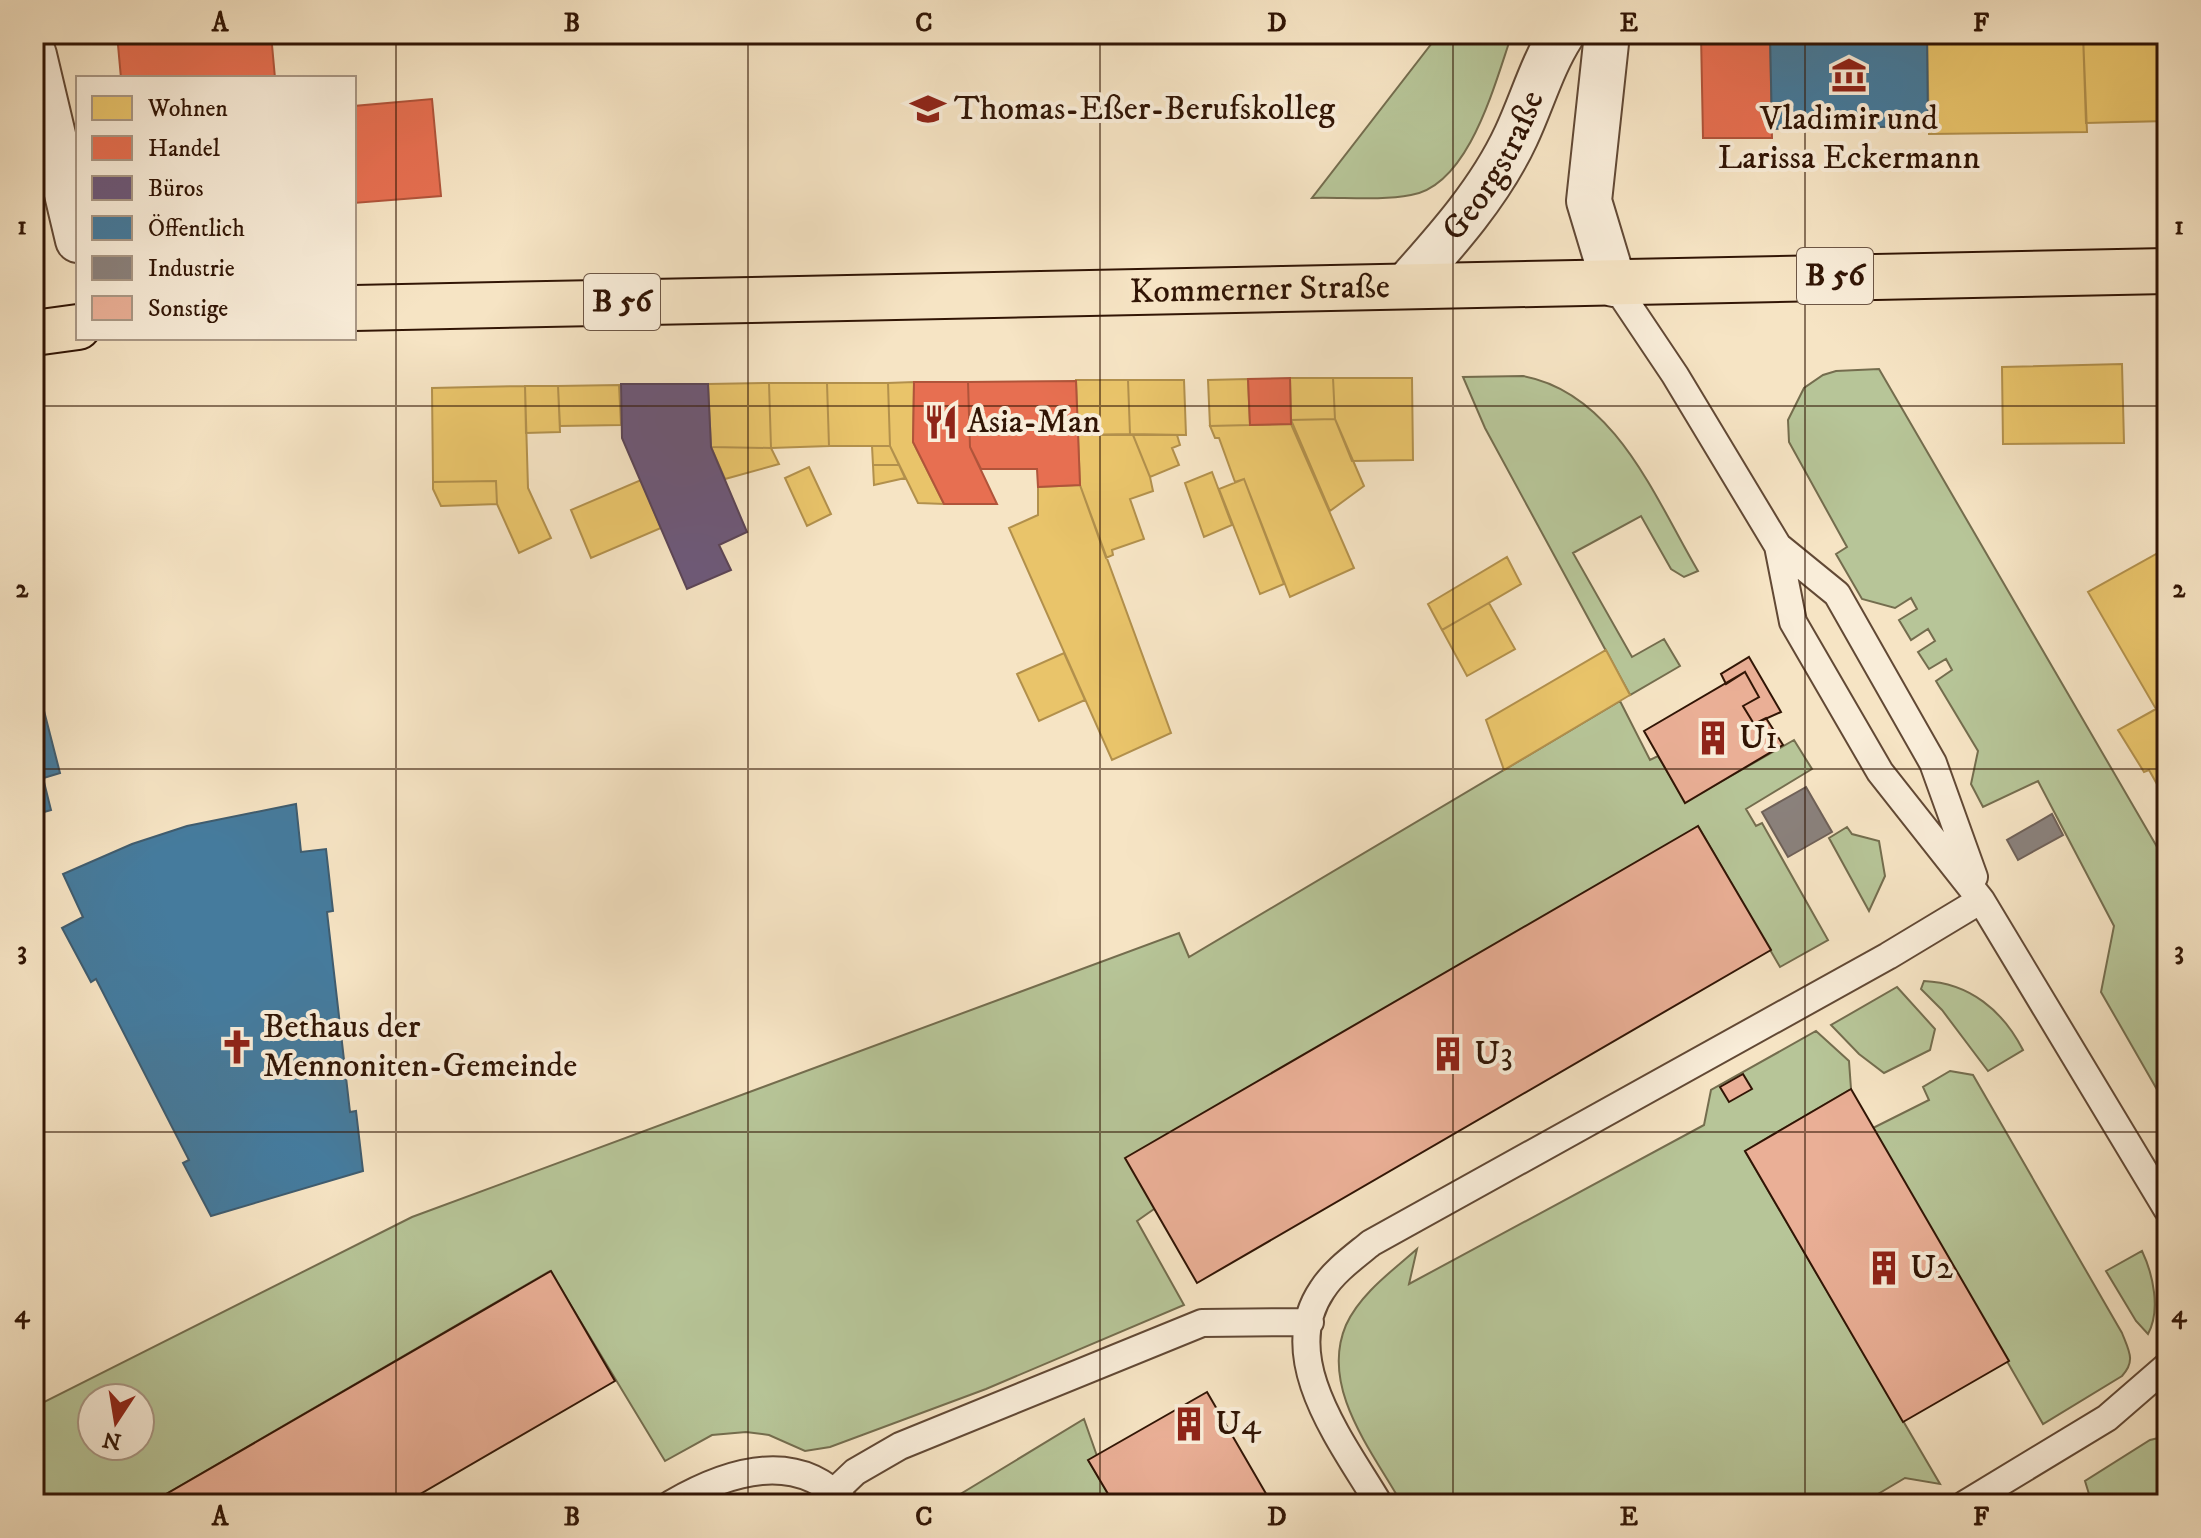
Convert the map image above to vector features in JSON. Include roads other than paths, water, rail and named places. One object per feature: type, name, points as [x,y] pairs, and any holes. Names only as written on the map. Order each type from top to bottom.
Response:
[{"type":"main road","name":"Kommerner Straße","points":[[356,308],[2167,271]]},
{"type":"main road","points":[[34,333],[76,327]]},
{"type":"street","name":"Georgstraße","points":[[1406,286],[1480,196],[1515,138],[1552,50],[1562,34]]},
{"type":"street","name":"Georgstraße","points":[[1607,34],[1589,201],[1614,284]]},
{"type":"street","points":[[34,55],[76,232]]},
{"type":"lane","points":[[1614,284],[1675,375],[1778,546],[1837,594],[1933,763],[1981,900]]},
{"type":"lane","points":[[1778,546],[1793,622],[1880,772],[1981,900],[2167,1209]]},
{"type":"lane","points":[[1379,1504],[1315,1389],[1308,1353],[1310,1322],[1321,1291],[1371,1243],[1888,956],[1981,900]]},
{"type":"lane","points":[[671,1504],[713,1484],[776,1468],[806,1474],[840,1498],[855,1472],[900,1446],[1202,1323],[1310,1322]]},
{"type":"lane","points":[[1965,1504],[2107,1418],[2167,1366]]},
{"type":"place","name":"Vladimir und Larissa Eckermann","points":[[1849,75]]},
{"type":"place","name":"Thomas-Eßer-Berufskolleg","points":[[928,109]]},
{"type":"place","name":"Asia-Man","points":[[941,422]]},
{"type":"place","name":"U1","points":[[1713,738]]},
{"type":"place","name":"Bethaus der Mennoniten-Gemeinde","points":[[237,1047]]},
{"type":"place","name":"U3","points":[[1448,1054]]},
{"type":"place","name":"U2","points":[[1884,1268]]},
{"type":"place","name":"U4","points":[[1189,1424]]}]
